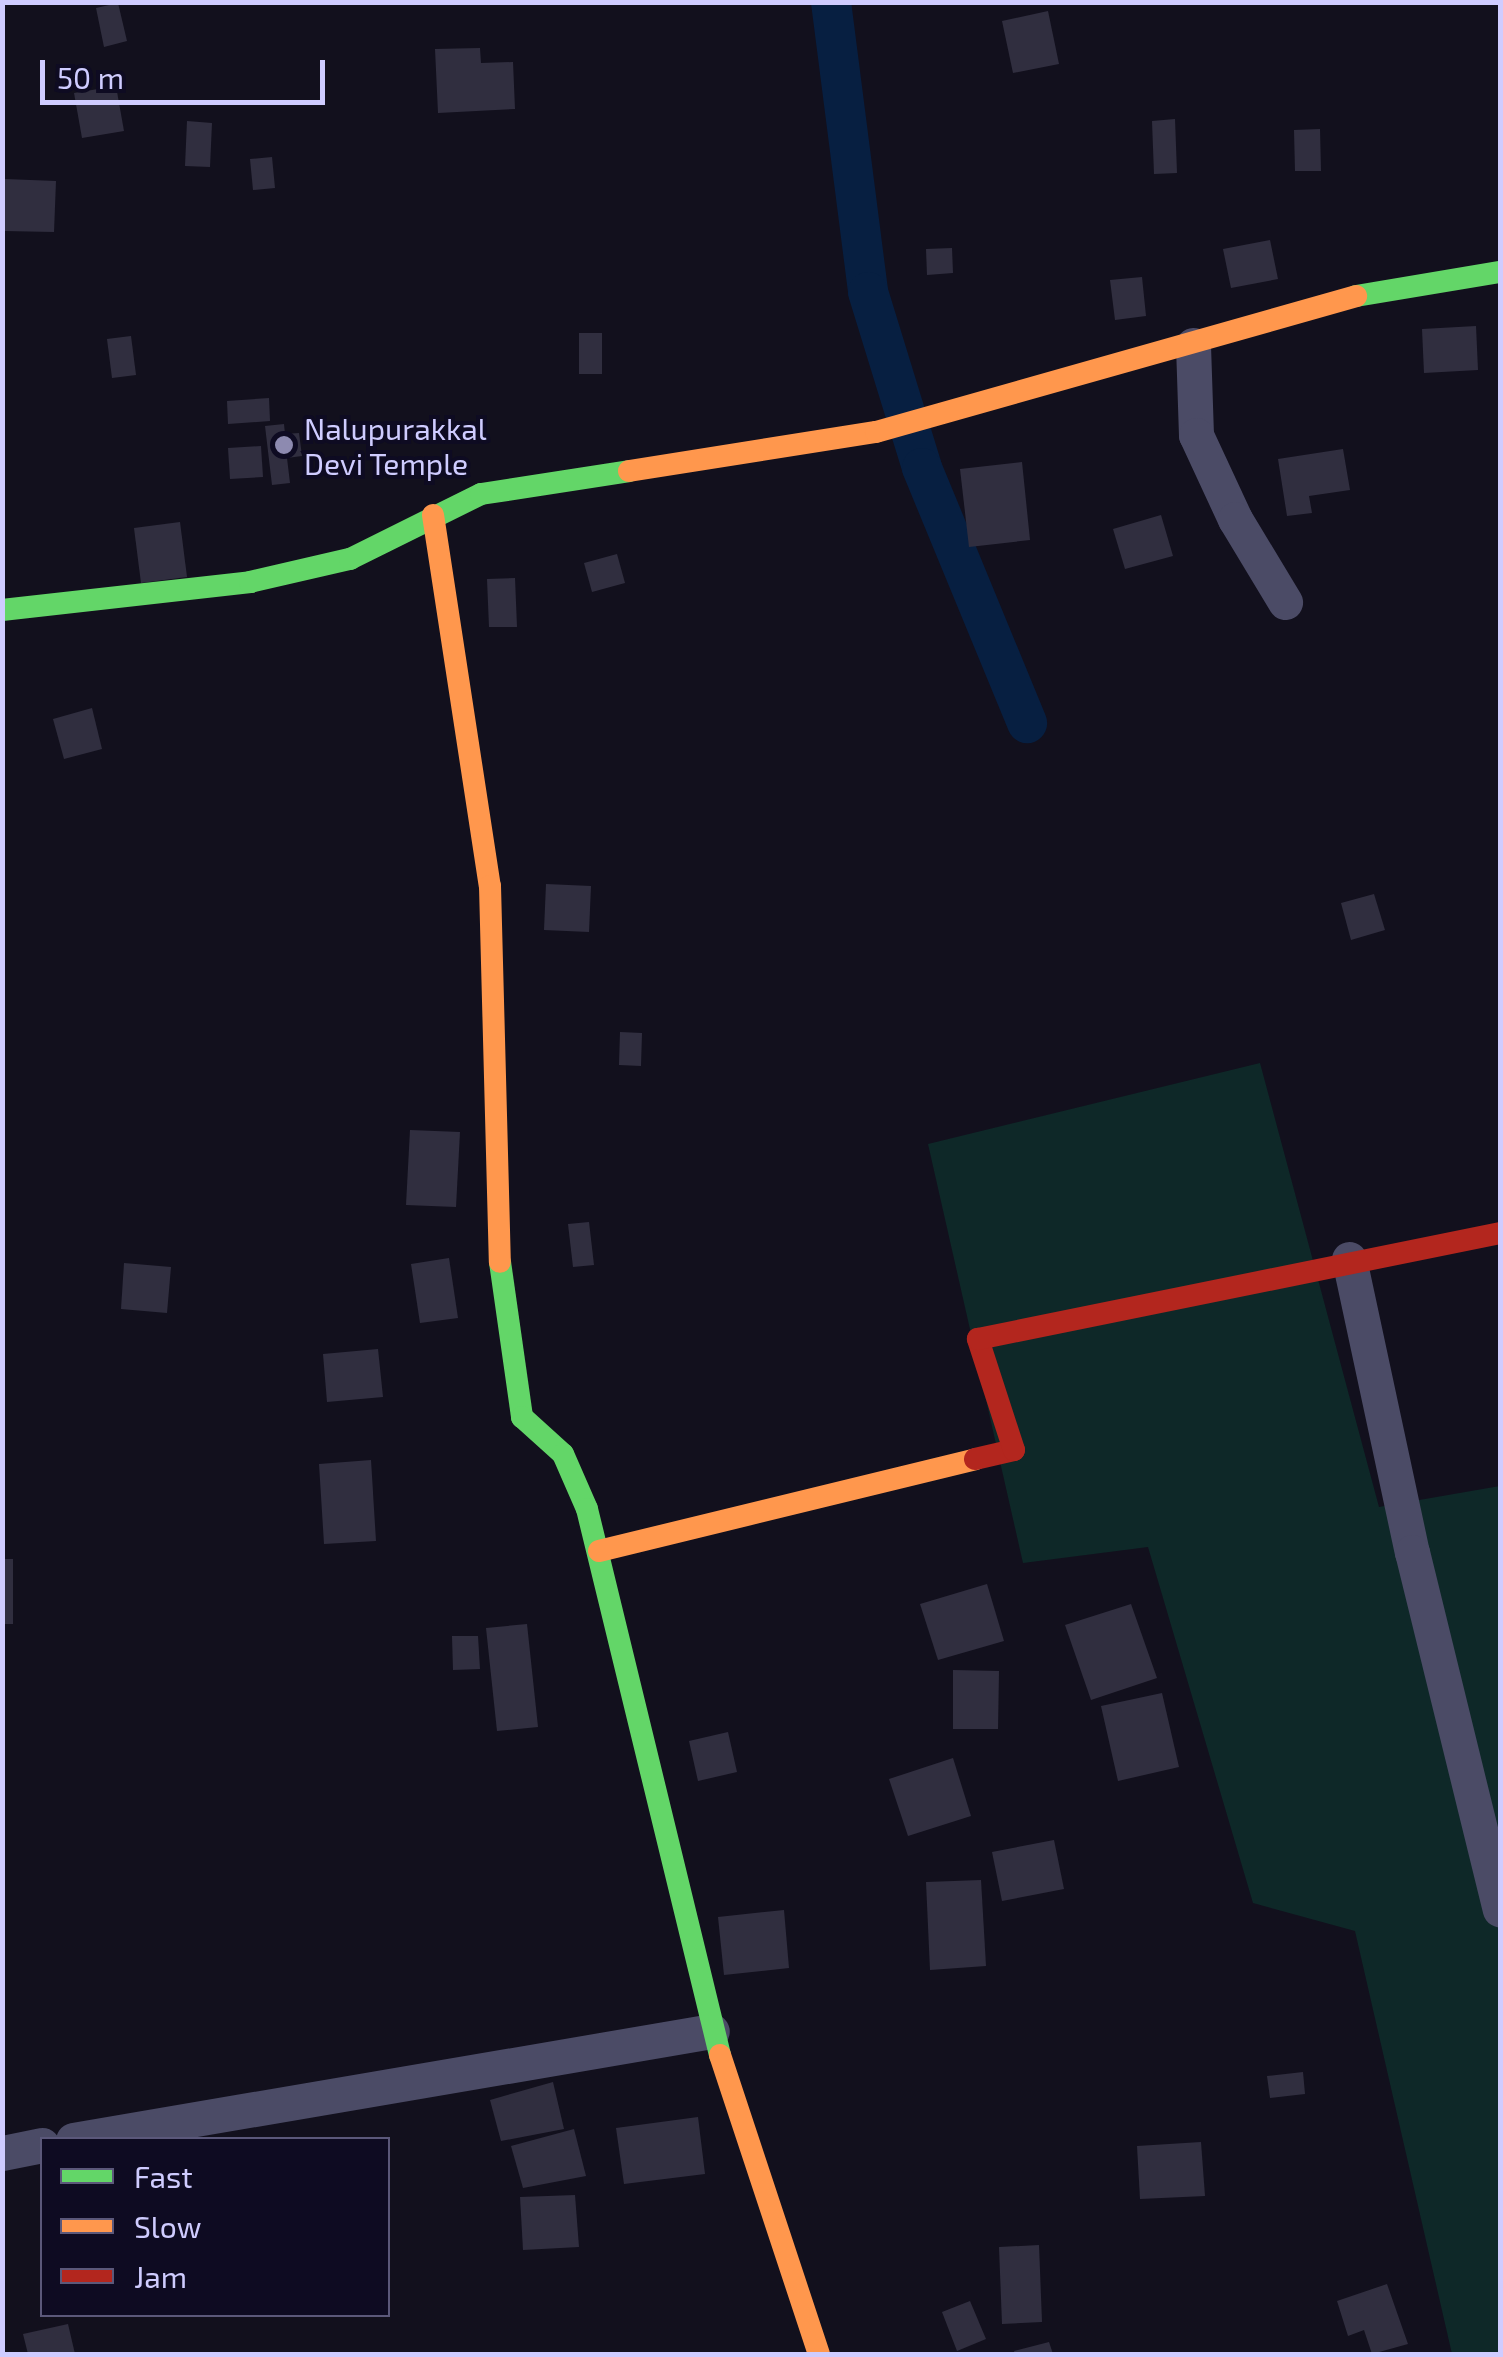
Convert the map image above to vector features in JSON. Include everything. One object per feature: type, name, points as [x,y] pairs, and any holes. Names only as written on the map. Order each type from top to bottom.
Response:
[{"type":"street","points":[[2,610],[250,582],[350,559],[481,494],[876,432],[1388,287],[1500,272]]},
{"type":"street","points":[[1193,345],[1196,435],[1234,519],[1285,602]]},
{"type":"street","points":[[433,515],[490,886],[496,1240],[522,1418],[563,1454],[599,1551],[712,2031],[819,2354]]},
{"type":"street","points":[[599,1551],[1014,1450],[978,1339],[1349,1259],[1500,1232]]},
{"type":"street","points":[[1349,1259],[1412,1552],[1500,1909]]},
{"type":"street","points":[[91,2137],[712,2031]]},
{"type":"street","points":[[2,2153],[40,2146]]},
{"type":"green space","points":[[1260,1063],[1379,1507],[1500,1486],[1500,2354],[1452,2354],[1355,1931],[1253,1903],[1148,1547],[1023,1563],[928,1144]]},
{"type":"building","points":[[118,3],[127,41],[104,47],[96,8]]},
{"type":"building","points":[[1048,11],[1059,64],[1013,73],[1002,21]]},
{"type":"building","points":[[480,48],[481,63],[513,62],[515,109],[438,113],[435,49]]},
{"type":"building","points":[[116,86],[124,131],[82,138],[74,93]]},
{"type":"building","points":[[1175,119],[1177,173],[1154,174],[1152,121]]},
{"type":"building","points":[[187,121],[212,123],[210,167],[185,166]]},
{"type":"building","points":[[1320,129],[1321,171],[1295,171],[1294,130]]},
{"type":"building","points":[[272,157],[275,188],[253,190],[250,159]]},
{"type":"building","points":[[5,179],[56,181],[54,232],[4,231]]},
{"type":"building","points":[[1270,240],[1278,279],[1231,288],[1223,249]]},
{"type":"building","points":[[952,248],[953,273],[927,275],[926,249]]},
{"type":"building","points":[[1142,277],[1146,316],[1115,320],[1110,280]]},
{"type":"building","points":[[1476,326],[1478,370],[1424,373],[1422,329]]},
{"type":"building","points":[[579,333],[602,333],[602,374],[579,374]]},
{"type":"building","points":[[131,336],[136,375],[112,378],[107,339]]},
{"type":"building","name":"Nalupurakkal Devi Temple","points":[[269,398],[270,421],[228,424],[227,401]]},
{"type":"building","name":"Nalupurakkal Devi Temple","points":[[284,424],[285,434],[299,433],[302,456],[287,458],[290,483],[272,485],[265,426]]},
{"type":"building","name":"Nalupurakkal Devi Temple","points":[[261,446],[263,477],[230,479],[228,448]]},
{"type":"building","points":[[1343,449],[1350,490],[1309,496],[1312,513],[1287,516],[1278,459]]},
{"type":"building","points":[[1022,462],[1030,540],[969,547],[960,469]]},
{"type":"building","points":[[1161,515],[1173,556],[1125,569],[1113,529]]},
{"type":"building","points":[[180,522],[187,577],[141,583],[134,528]]},
{"type":"building","points":[[617,554],[625,583],[592,592],[584,563]]},
{"type":"building","points":[[515,578],[517,627],[489,627],[487,579]]},
{"type":"building","points":[[92,708],[102,749],[64,759],[53,719]]},
{"type":"building","points":[[546,884],[591,886],[589,932],[544,930]]},
{"type":"building","points":[[1374,894],[1385,930],[1351,940],[1341,903]]},
{"type":"building","points":[[620,1032],[642,1033],[641,1066],[619,1065]]},
{"type":"building","points":[[410,1130],[460,1132],[456,1207],[406,1205]]},
{"type":"building","points":[[589,1222],[594,1265],[573,1267],[568,1224]]},
{"type":"building","points":[[449,1258],[458,1318],[420,1323],[411,1264]]},
{"type":"building","points":[[124,1263],[171,1267],[167,1313],[121,1309]]},
{"type":"building","points":[[378,1349],[383,1397],[327,1402],[323,1354]]},
{"type":"building","points":[[371,1460],[376,1541],[324,1544],[319,1464]]},
{"type":"building","points":[[2,1559],[13,1559],[13,1624],[2,1624]]},
{"type":"building","points":[[987,1584],[1004,1641],[938,1660],[920,1604]]},
{"type":"building","points":[[1131,1604],[1157,1678],[1091,1700],[1065,1625]]},
{"type":"building","points":[[527,1624],[538,1727],[497,1731],[486,1628]]},
{"type":"building","points":[[452,1636],[478,1636],[480,1669],[453,1670]]},
{"type":"building","points":[[953,1670],[999,1671],[998,1729],[953,1729]]},
{"type":"building","points":[[1162,1693],[1179,1767],[1118,1781],[1101,1706]]},
{"type":"building","points":[[728,1732],[737,1772],[698,1781],[689,1741]]},
{"type":"building","points":[[953,1758],[971,1816],[908,1836],[889,1779]]},
{"type":"building","points":[[1054,1840],[1064,1889],[1002,1901],[992,1852]]},
{"type":"building","points":[[981,1880],[986,1966],[930,1970],[926,1882]]},
{"type":"building","points":[[784,1910],[789,1968],[724,1975],[718,1917]]},
{"type":"building","points":[[1303,2072],[1305,2094],[1270,2098],[1267,2076]]},
{"type":"building","points":[[553,2082],[564,2129],[501,2141],[490,2100]]},
{"type":"building","points":[[698,2117],[705,2174],[624,2184],[616,2128]]},
{"type":"building","points":[[574,2129],[586,2176],[523,2188],[511,2146]]},
{"type":"building","points":[[1201,2142],[1205,2196],[1140,2199],[1137,2146]]},
{"type":"building","points":[[575,2195],[579,2247],[523,2250],[520,2197]]},
{"type":"building","points":[[1039,2245],[1042,2322],[1002,2324],[999,2247]]},
{"type":"building","points":[[1387,2284],[1408,2344],[1372,2354],[1364,2330],[1348,2336],[1337,2301]]},
{"type":"building","points":[[970,2301],[986,2339],[957,2351],[942,2312]]},
{"type":"building","points":[[68,2324],[75,2354],[28,2354],[23,2334]]},
{"type":"building","points":[[1049,2342],[1053,2354],[1014,2351]]},
{"type":"waterway","points":[[831,2],[868,292],[922,468],[1027,723]]},
{"type":"traffic: fast","points":[[1356,296],[1500,272]]},
{"type":"traffic: fast","points":[[2,610],[250,582],[350,559],[481,494],[629,471]]},
{"type":"traffic: fast","points":[[500,1262],[522,1417],[563,1454],[587,1509],[720,2055]]},
{"type":"traffic: slow","points":[[629,471],[876,432],[1356,296]]},
{"type":"traffic: slow","points":[[433,515],[490,886],[500,1262]]},
{"type":"traffic: slow","points":[[599,1551],[975,1459]]},
{"type":"traffic: slow","points":[[720,2055],[819,2354]]},
{"type":"traffic: jam","points":[[975,1459],[1014,1450],[978,1339],[1500,1233]]},
{"type":"place","name":"Nalupurakkal Devi Temple","points":[[284,445]]}]
